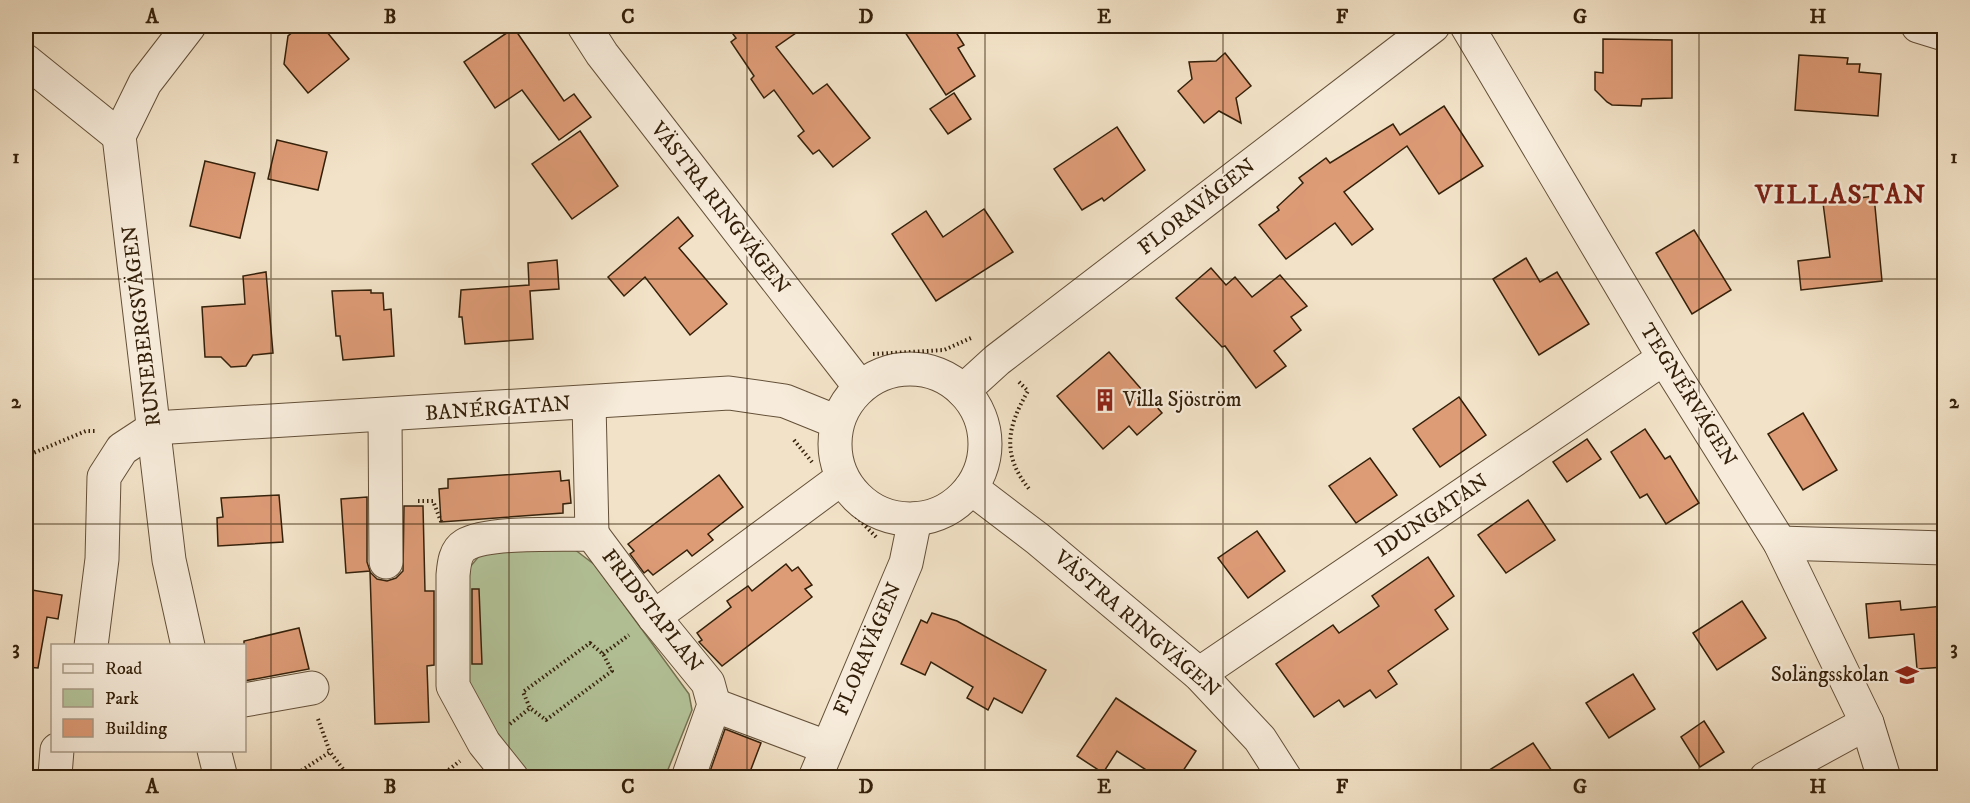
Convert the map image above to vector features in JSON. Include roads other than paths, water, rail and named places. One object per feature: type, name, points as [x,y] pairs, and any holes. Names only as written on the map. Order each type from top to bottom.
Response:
[{"type":"street","points":[[26,61],[119,136],[145,83],[189,26]]},
{"type":"street","name":"VÄSTRA RINGVÄGEN","points":[[584,26],[609,63],[860,387]]},
{"type":"street","name":"FLORAVÄGEN","points":[[963,391],[997,360],[1433,26]]},
{"type":"street","name":"TEGNÉRVÄGEN","points":[[1467,26],[1664,358],[1780,543],[1867,723],[1884,777]]},
{"type":"street","points":[[1918,26],[1944,34]]},
{"type":"street","name":"RUNEBERGSVÄGEN","points":[[119,136],[170,560],[188,644]]},
{"type":"street","name":"IDUNGATAN","points":[[1199,674],[1664,358]]},
{"type":"street","points":[[901,369],[924,370],[945,377],[963,391],[980,417],[985,449],[981,469],[971,488],[956,504],[936,514],[915,519],[893,517],[872,510],[855,496],[842,477],[836,460],[834,441],[837,422],[846,403],[860,387],[879,375],[901,369]]},
{"type":"street","name":"BANÉRGATAN","points":[[154,428],[385,416],[729,393],[785,402],[837,422]]},
{"type":"street","points":[[589,403],[592,534]]},
{"type":"street","points":[[385,416],[386,562]]},
{"type":"street","points":[[91,644],[102,559],[104,477],[122,449],[154,428]]},
{"type":"street","points":[[654,616],[842,477]]},
{"type":"street","name":"VÄSTRA RINGVÄGEN","points":[[971,488],[1038,539],[1199,674],[1260,739],[1285,777]]},
{"type":"street","name":"FLORAVÄGEN","points":[[815,777],[906,563],[915,519]]},
{"type":"street","name":"FRIDSTAPLAN","points":[[513,777],[484,743],[453,686],[453,574],[456,558],[463,546],[484,538],[592,534],[708,682],[714,705]]},
{"type":"street","points":[[1780,543],[1944,548]]},
{"type":"street","points":[[246,700],[312,688]]},
{"type":"street","points":[[688,777],[714,705],[826,747]]},
{"type":"street","points":[[1766,777],[1867,723]]},
{"type":"street","points":[[215,752],[221,777]]},
{"type":"place","name":"Villa Sjöström","points":[[1105,400]]},
{"type":"place","name":"Solängsskolan","points":[[1907,675]]},
{"type":"district","name":"VILLASTAN","points":[[1841,195]]}]
